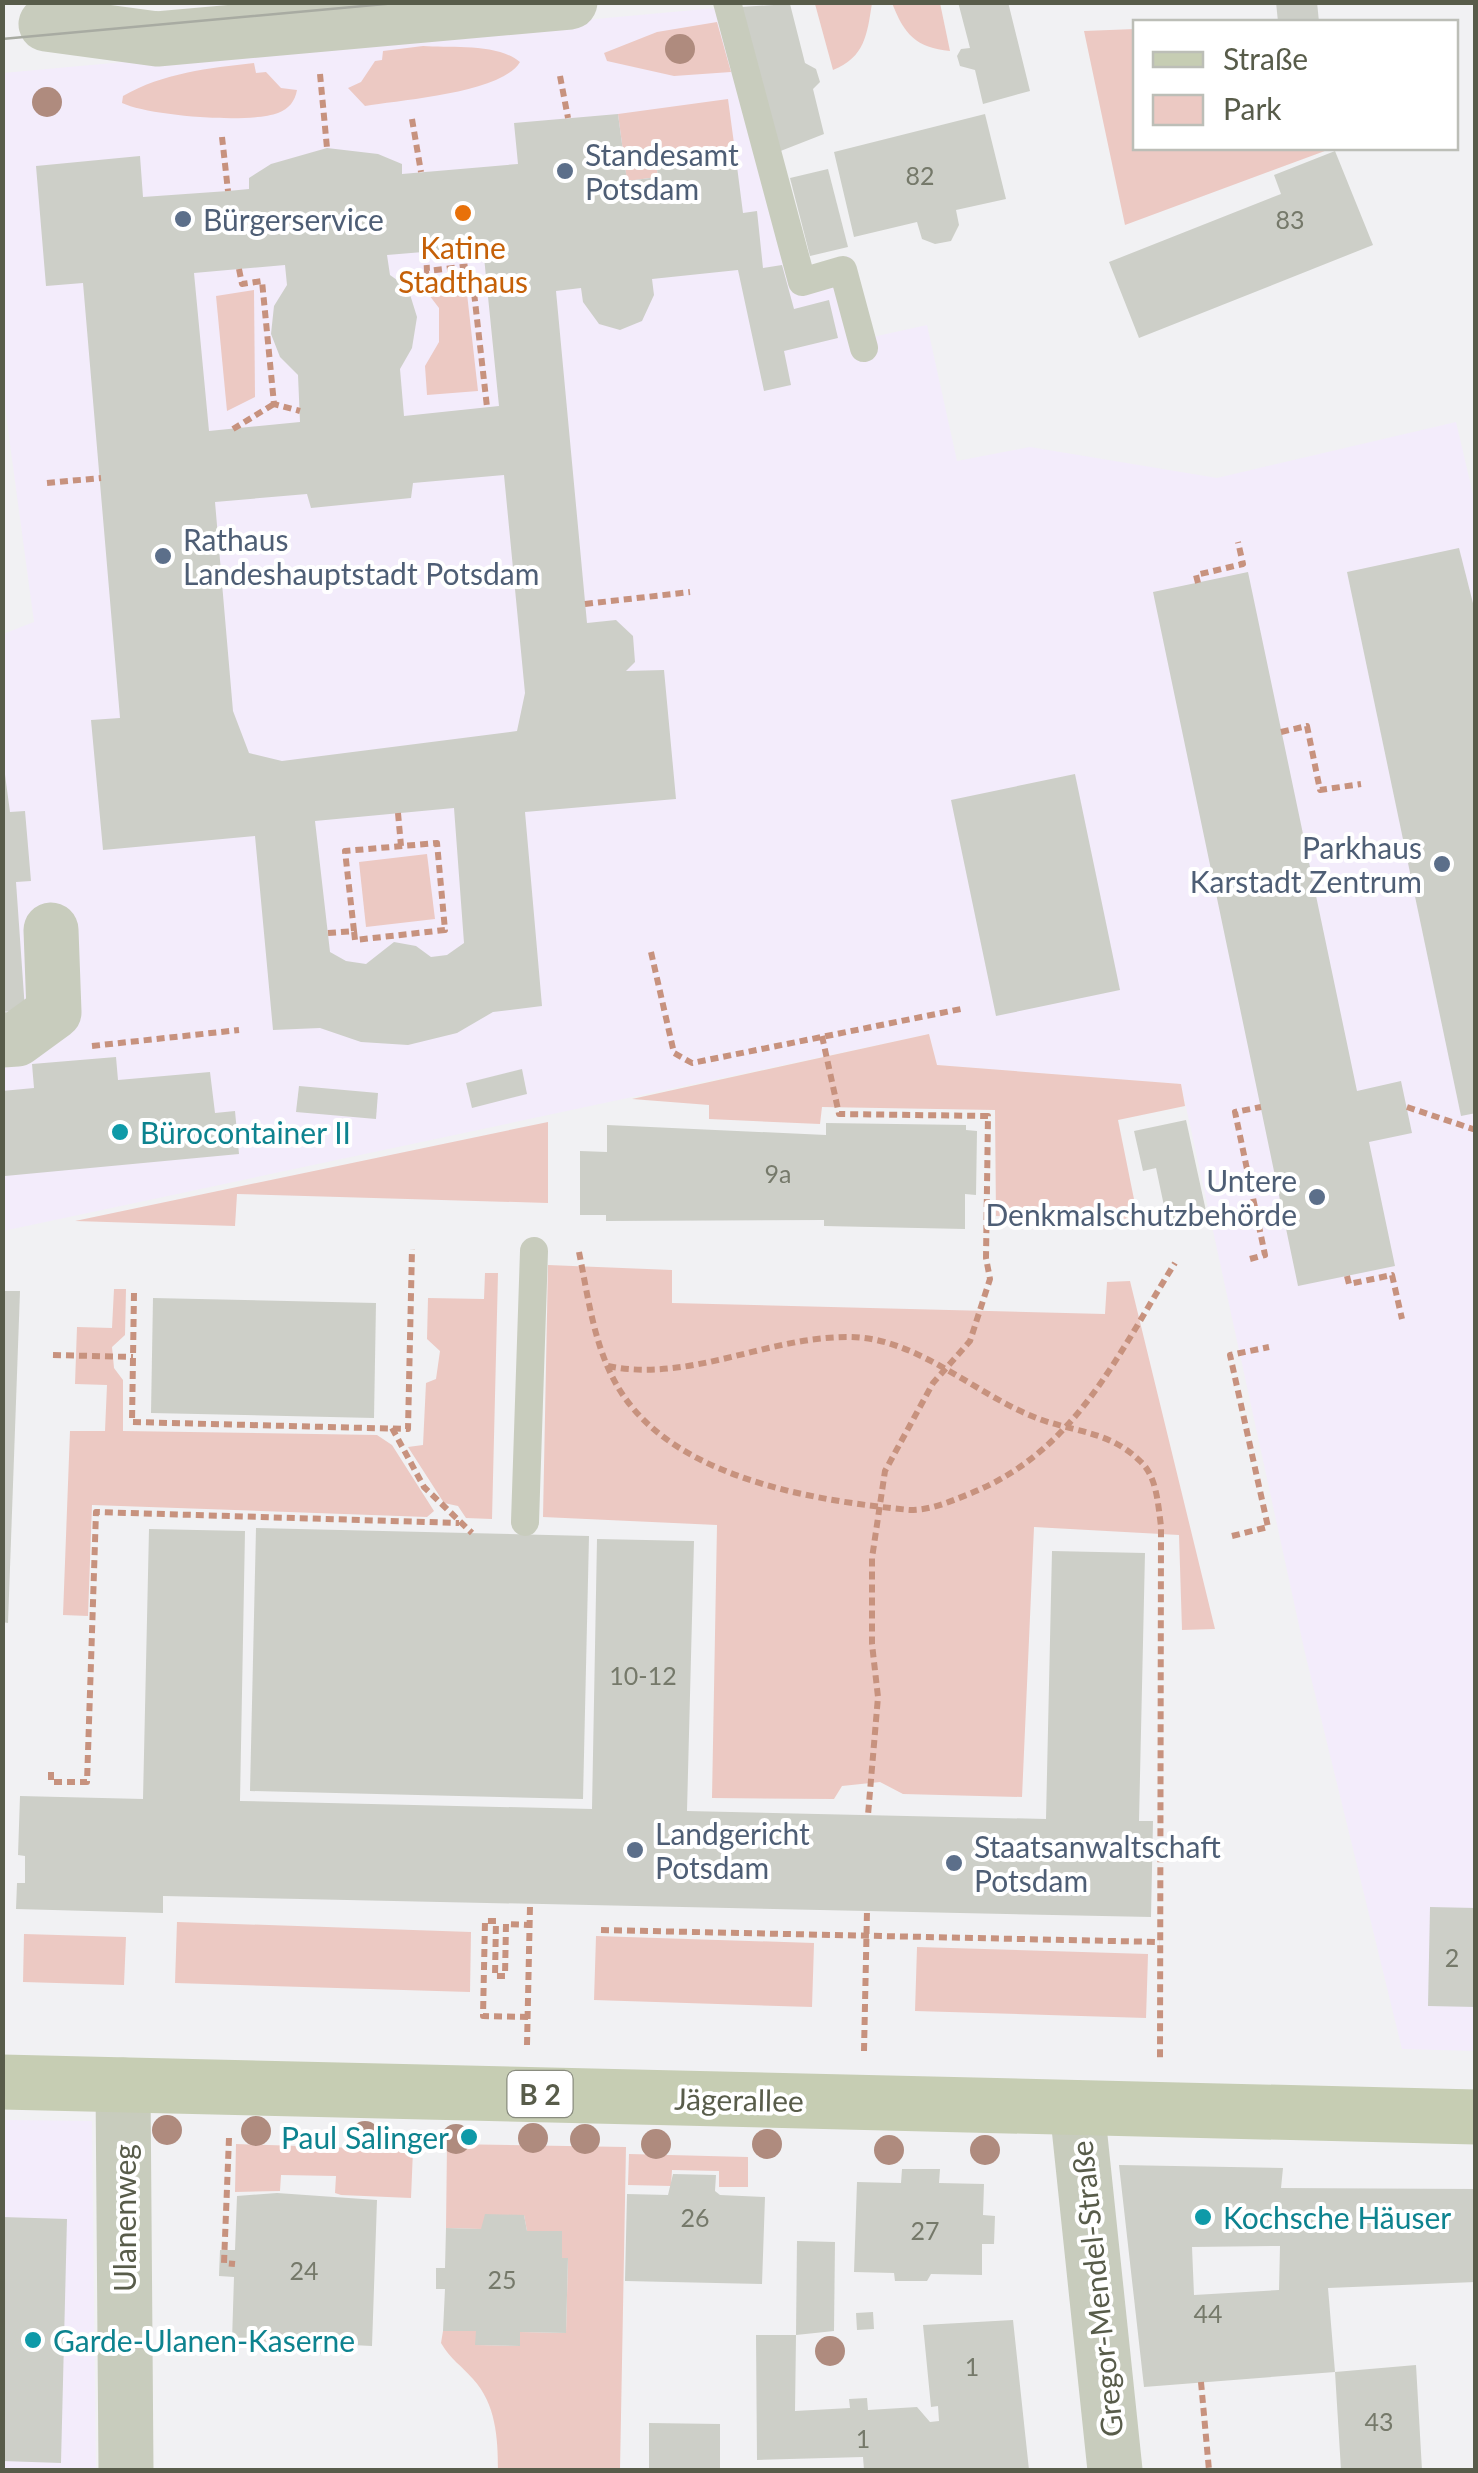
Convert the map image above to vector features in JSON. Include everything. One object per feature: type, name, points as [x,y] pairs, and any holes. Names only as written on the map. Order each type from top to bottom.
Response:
[{"type":"main road","name":"Jägerallee","points":[[2,2082],[1476,2117]]},
{"type":"street","points":[[30,18],[102,2]]},
{"type":"street","points":[[30,18],[157,40],[570,2]]},
{"type":"street","points":[[10,1040],[54,1012],[51,930]]},
{"type":"street","name":"Ulanenweg","points":[[123,2085],[126,2470]]},
{"type":"street","name":"Gregor-Mendel-Straße","points":[[1077,2108],[1115,2470]]},
{"type":"lane","points":[[727,2],[802,282],[843,270],[864,348]]},
{"type":"lane","points":[[525,1522],[534,1252]]},
{"type":"path","points":[[560,76],[568,118]]},
{"type":"path","points":[[320,84],[327,148]]},
{"type":"path","points":[[412,119],[421,172]]},
{"type":"path","points":[[222,137],[228,191]]},
{"type":"path","points":[[426,252],[427,271],[470,266],[487,407]]},
{"type":"path","points":[[239,269],[242,284],[262,281],[274,404]]},
{"type":"path","points":[[233,429],[274,404],[300,411]]},
{"type":"path","points":[[47,484],[101,478]]},
{"type":"path","points":[[1198,583],[1196,575],[1243,564],[1238,542]]},
{"type":"path","points":[[586,604],[690,592]]},
{"type":"path","points":[[1281,732],[1307,726],[1320,790],[1361,784]]},
{"type":"path","points":[[398,813],[401,846]]},
{"type":"path","points":[[437,843],[444,930],[355,940],[354,931],[345,851],[437,843]]},
{"type":"path","points":[[328,933],[354,931]]},
{"type":"path","points":[[651,952],[674,1054],[692,1063],[961,1008]]},
{"type":"path","points":[[10,1040],[52,1050],[239,1030]]},
{"type":"path","points":[[822,1036],[838,1114],[988,1116],[986,1258],[990,1279],[970,1341],[942,1369],[914,1411],[885,1471],[871,1606],[878,1697],[868,1815]]},
{"type":"path","points":[[1250,1258],[1265,1256],[1235,1112],[1262,1107]]},
{"type":"path","points":[[1407,1107],[1476,1130]]},
{"type":"path","points":[[134,1293],[132,1422],[408,1428],[412,1249]]},
{"type":"path","points":[[579,1252],[608,1366],[627,1401],[675,1444],[732,1473],[800,1496],[926,1510],[997,1483],[1072,1425],[1175,1263]]},
{"type":"path","points":[[1348,1276],[1349,1284],[1392,1275],[1402,1319]]},
{"type":"path","points":[[608,1366],[640,1371],[708,1363],[788,1343],[851,1337],[897,1345],[1047,1422],[1113,1438],[1145,1465],[1156,1489],[1161,1526],[1160,2110]]},
{"type":"path","points":[[1232,1536],[1268,1528],[1230,1355],[1269,1347]]},
{"type":"path","points":[[54,1355],[133,1357]]},
{"type":"path","points":[[392,1428],[424,1487],[472,1533]]},
{"type":"path","points":[[51,1772],[51,1782],[88,1782],[96,1512],[459,1522]]},
{"type":"path","points":[[526,2094],[530,1906]]},
{"type":"path","points":[[862,2102],[867,1911]]},
{"type":"path","points":[[528,2017],[483,2016],[485,1921],[496,1921],[495,1976],[505,1976],[506,1924],[530,1925]]},
{"type":"path","points":[[602,1930],[1160,1942]]},
{"type":"path","points":[[231,2087],[224,2263],[235,2264]]},
{"type":"path","points":[[1201,2382],[1209,2470]]},
{"type":"shaded area","points":[[738,6],[811,265],[850,256],[868,338],[927,325],[957,461],[1030,447],[1217,478],[1456,422],[1476,507],[1475,2051],[1402,2049],[1305,1653],[1181,1084],[937,1065],[929,1034],[3,1231],[3,634],[34,622],[3,392],[3,73]]},
{"type":"shaded area","points":[[3,2120],[92,2121],[96,2470],[3,2470]]},
{"type":"green space","points":[[872,3],[863,44],[852,59],[833,70],[815,4]]},
{"type":"green space","points":[[892,3],[940,3],[950,51],[928,47],[913,38]]},
{"type":"green space","points":[[717,22],[731,72],[674,76],[607,61],[604,53],[657,32]]},
{"type":"green space","points":[[1133,29],[1133,150],[1328,150],[1125,225],[1084,31]]},
{"type":"green space","points":[[423,46],[487,49],[520,62],[510,73],[493,81],[425,98],[365,106],[348,88],[361,82],[375,61],[382,60],[383,51]]},
{"type":"green space","points":[[254,63],[256,73],[266,72],[281,88],[297,90],[285,109],[264,116],[223,118],[154,112],[122,103],[123,96],[170,77]]},
{"type":"green space","points":[[728,99],[735,151],[656,161],[658,177],[627,181],[618,114]]},
{"type":"green space","points":[[465,276],[478,391],[427,395],[425,366],[439,342],[439,308],[426,291],[424,280]]},
{"type":"green space","points":[[254,290],[255,397],[227,411],[216,296]]},
{"type":"green space","points":[[427,854],[435,919],[366,927],[359,862]]},
{"type":"green space","points":[[929,1034],[937,1065],[1181,1084],[1185,1106],[1118,1120],[1138,1219],[996,1216],[995,1110],[822,1107],[820,1124],[709,1119],[709,1105],[632,1099]]},
{"type":"green space","points":[[548,1122],[548,1203],[237,1194],[235,1226],[75,1221]]},
{"type":"green space","points":[[548,1265],[672,1270],[672,1303],[1105,1314],[1107,1282],[1130,1281],[1215,1629],[1182,1630],[1179,1535],[1034,1527],[1022,1797],[903,1794],[880,1782],[842,1786],[834,1799],[712,1798],[717,1525],[543,1517]]},
{"type":"green space","points":[[485,1273],[498,1273],[492,1519],[466,1518],[458,1506],[444,1503],[408,1447],[423,1445],[426,1383],[436,1379],[440,1351],[427,1339],[428,1298],[484,1299]]},
{"type":"green space","points":[[114,1289],[126,1289],[125,1335],[112,1347],[114,1368],[123,1380],[123,1431],[377,1435],[392,1445],[434,1511],[427,1517],[92,1505],[88,1616],[63,1615],[70,1431],[105,1431],[107,1385],[75,1384],[77,1327],[112,1328]]},
{"type":"green space","points":[[177,1922],[471,1932],[470,1992],[175,1983]]},
{"type":"green space","points":[[24,1934],[126,1937],[124,1985],[23,1982]]},
{"type":"green space","points":[[596,1936],[814,1943],[812,2007],[594,2000]]},
{"type":"green space","points":[[917,1947],[1148,1954],[1146,2018],[915,2011]]},
{"type":"green space","points":[[236,2144],[413,2150],[411,2198],[341,2195],[335,2193],[336,2176],[281,2175],[280,2191],[235,2192]]},
{"type":"green space","points":[[447,2144],[626,2147],[620,2470],[498,2470],[496,2434],[487,2399],[448,2354],[441,2343],[443,2331],[476,2331],[476,2345],[519,2346],[520,2332],[566,2333],[568,2259],[562,2258],[562,2232],[527,2231],[524,2215],[481,2229],[446,2228]]},
{"type":"green space","points":[[629,2154],[748,2157],[748,2187],[719,2187],[719,2171],[672,2170],[671,2186],[628,2185]]},
{"type":"building","points":[[958,2],[1008,2],[1030,91],[983,104],[975,70],[960,66],[957,56],[961,49],[970,48]]},
{"type":"building","points":[[1276,2],[1317,2],[1319,20],[1278,20]]},
{"type":"building","points":[[790,4],[805,63],[816,69],[820,82],[813,89],[824,134],[778,152],[740,7]]},
{"type":"building","name":"Rathaus Landeshauptstadt Potsdam","points":[[618,114],[627,181],[658,177],[656,161],[735,151],[743,213],[757,211],[763,268],[782,265],[794,309],[829,300],[838,338],[784,351],[791,385],[764,391],[738,270],[652,279],[654,295],[642,321],[620,330],[599,324],[583,302],[581,288],[556,291],[587,623],[616,620],[633,636],[635,662],[626,671],[664,670],[676,799],[525,812],[542,1006],[493,1012],[457,1033],[408,1045],[361,1042],[320,1028],[273,1030],[255,836],[103,850],[91,720],[120,718],[83,283],[46,286],[36,166],[140,156],[143,197],[228,191],[249,189],[249,178],[271,164],[327,148],[378,154],[402,164],[402,174],[518,164],[514,123]],"holes":[[[483,247],[499,406],[404,416],[400,369],[412,348],[417,317],[408,288],[390,275],[387,255]],[[285,265],[287,285],[274,306],[271,334],[280,357],[298,375],[300,422],[209,431],[194,273]],[[504,475],[525,693],[517,731],[282,761],[249,753],[233,711],[215,502],[307,494],[311,508],[411,498],[413,483]],[[454,808],[464,943],[447,955],[431,957],[416,946],[394,942],[366,964],[346,961],[330,952],[315,821]]]},
{"type":"building","points":[[985,114],[1006,199],[956,210],[959,225],[951,241],[935,244],[922,239],[917,222],[854,237],[834,152]]},
{"type":"building","points":[[1335,151],[1373,245],[1139,338],[1109,262],[1281,194],[1274,175]]},
{"type":"building","points":[[828,169],[848,247],[810,256],[790,178]]},
{"type":"building","name":"Parkhaus Karstadt Zentrum","points":[[1459,548],[1476,615],[1476,1113],[1461,1116],[1347,572]]},
{"type":"building","points":[[1248,572],[1357,1091],[1401,1081],[1412,1133],[1369,1142],[1395,1266],[1298,1286],[1153,592]]},
{"type":"building","points":[[2,752],[10,812],[25,811],[31,881],[16,882],[25,1010],[2,1012]]},
{"type":"building","points":[[1075,774],[1120,990],[996,1016],[951,800]]},
{"type":"building","name":"Bürocontainer II","points":[[116,1057],[118,1080],[210,1072],[215,1113],[235,1111],[239,1154],[5,1176],[2,1091],[34,1088],[32,1064]]},
{"type":"building","points":[[522,1069],[527,1094],[472,1108],[466,1083]]},
{"type":"building","points":[[299,1086],[378,1093],[376,1119],[296,1112]]},
{"type":"building","points":[[1186,1120],[1206,1211],[1167,1220],[1156,1168],[1143,1171],[1134,1131]]},
{"type":"building","points":[[826,1123],[966,1125],[966,1130],[977,1131],[976,1195],[965,1194],[965,1229],[824,1226],[824,1220],[606,1221],[606,1215],[580,1215],[580,1151],[607,1152],[607,1125],[826,1135]]},
{"type":"building","points":[[2,1291],[20,1291],[8,1623],[2,1622]]},
{"type":"building","points":[[153,1298],[376,1303],[374,1418],[151,1413]]},
{"type":"building","points":[[256,1528],[589,1536],[583,1799],[250,1791]]},
{"type":"building","points":[[149,1529],[245,1531],[240,1801],[592,1809],[597,1539],[694,1541],[687,1811],[1046,1819],[1052,1551],[1145,1553],[1139,1821],[1153,1821],[1151,1917],[163,1896],[163,1913],[16,1909],[17,1883],[25,1883],[25,1856],[18,1855],[20,1796],[143,1799]]},
{"type":"building","points":[[1430,1907],[1476,1908],[1476,2007],[1428,2006]]},
{"type":"building","points":[[1119,2165],[1283,2168],[1281,2188],[1476,2189],[1476,2282],[1328,2288],[1335,2372],[1144,2387]],"holes":[[[1280,2246],[1279,2290],[1194,2295],[1192,2247]]]},
{"type":"building","points":[[902,2169],[940,2169],[939,2183],[984,2184],[983,2215],[995,2216],[994,2244],[982,2244],[982,2275],[931,2274],[927,2281],[895,2281],[894,2273],[854,2272],[857,2182],[901,2183]]},
{"type":"building","points":[[673,2174],[716,2175],[715,2191],[720,2195],[765,2197],[762,2284],[625,2281],[627,2194],[668,2195]]},
{"type":"building","points":[[277,2193],[377,2200],[372,2346],[332,2344],[331,2354],[271,2352],[271,2342],[232,2341],[234,2277],[219,2276],[220,2250],[235,2250],[237,2196]]},
{"type":"building","points":[[485,2214],[524,2215],[527,2231],[562,2231],[562,2258],[568,2258],[566,2333],[520,2332],[520,2346],[475,2345],[476,2331],[443,2331],[445,2289],[436,2289],[436,2268],[445,2268],[446,2228],[481,2229]]},
{"type":"building","name":"Garde-Ulanen-Kaserne","points":[[2,2217],[67,2219],[61,2463],[2,2461]]},
{"type":"building","points":[[797,2241],[835,2242],[834,2331],[796,2335]]},
{"type":"building","points":[[873,2312],[874,2329],[857,2330],[856,2313]]},
{"type":"building","points":[[1013,2320],[1029,2470],[864,2470],[863,2457],[757,2460],[756,2335],[796,2335],[795,2411],[850,2408],[849,2399],[867,2398],[868,2410],[917,2407],[930,2422],[939,2421],[938,2406],[931,2407],[923,2325]]},
{"type":"building","points":[[1416,2365],[1422,2470],[1341,2470],[1335,2372]]},
{"type":"building","points":[[649,2423],[720,2424],[720,2470],[649,2470]]},
{"type":"tram line","points":[[2,39],[407,2]]},
{"type":"place","name":"Standesamt Potsdam","points":[[565,171]]},
{"type":"place","name":"Katine Stadthaus","points":[[463,213]]},
{"type":"place","name":"Bürgerservice","points":[[183,219]]},
{"type":"place","name":"Rathaus Landeshauptstadt Potsdam","points":[[163,556]]},
{"type":"place","name":"Parkhaus Karstadt Zentrum","points":[[1442,864]]},
{"type":"place","name":"Bürocontainer II","points":[[120,1132]]},
{"type":"place","name":"Untere Denkmalschutzbehörde","points":[[1317,1197]]},
{"type":"place","name":"Landgericht Potsdam","points":[[635,1850]]},
{"type":"place","name":"Staatsanwaltschaft Potsdam","points":[[954,1863]]},
{"type":"place","name":"Paul Salinger","points":[[469,2137]]},
{"type":"place","name":"Kochsche Häuser","points":[[1203,2217]]},
{"type":"place","name":"Garde-Ulanen-Kaserne","points":[[33,2340]]}]
